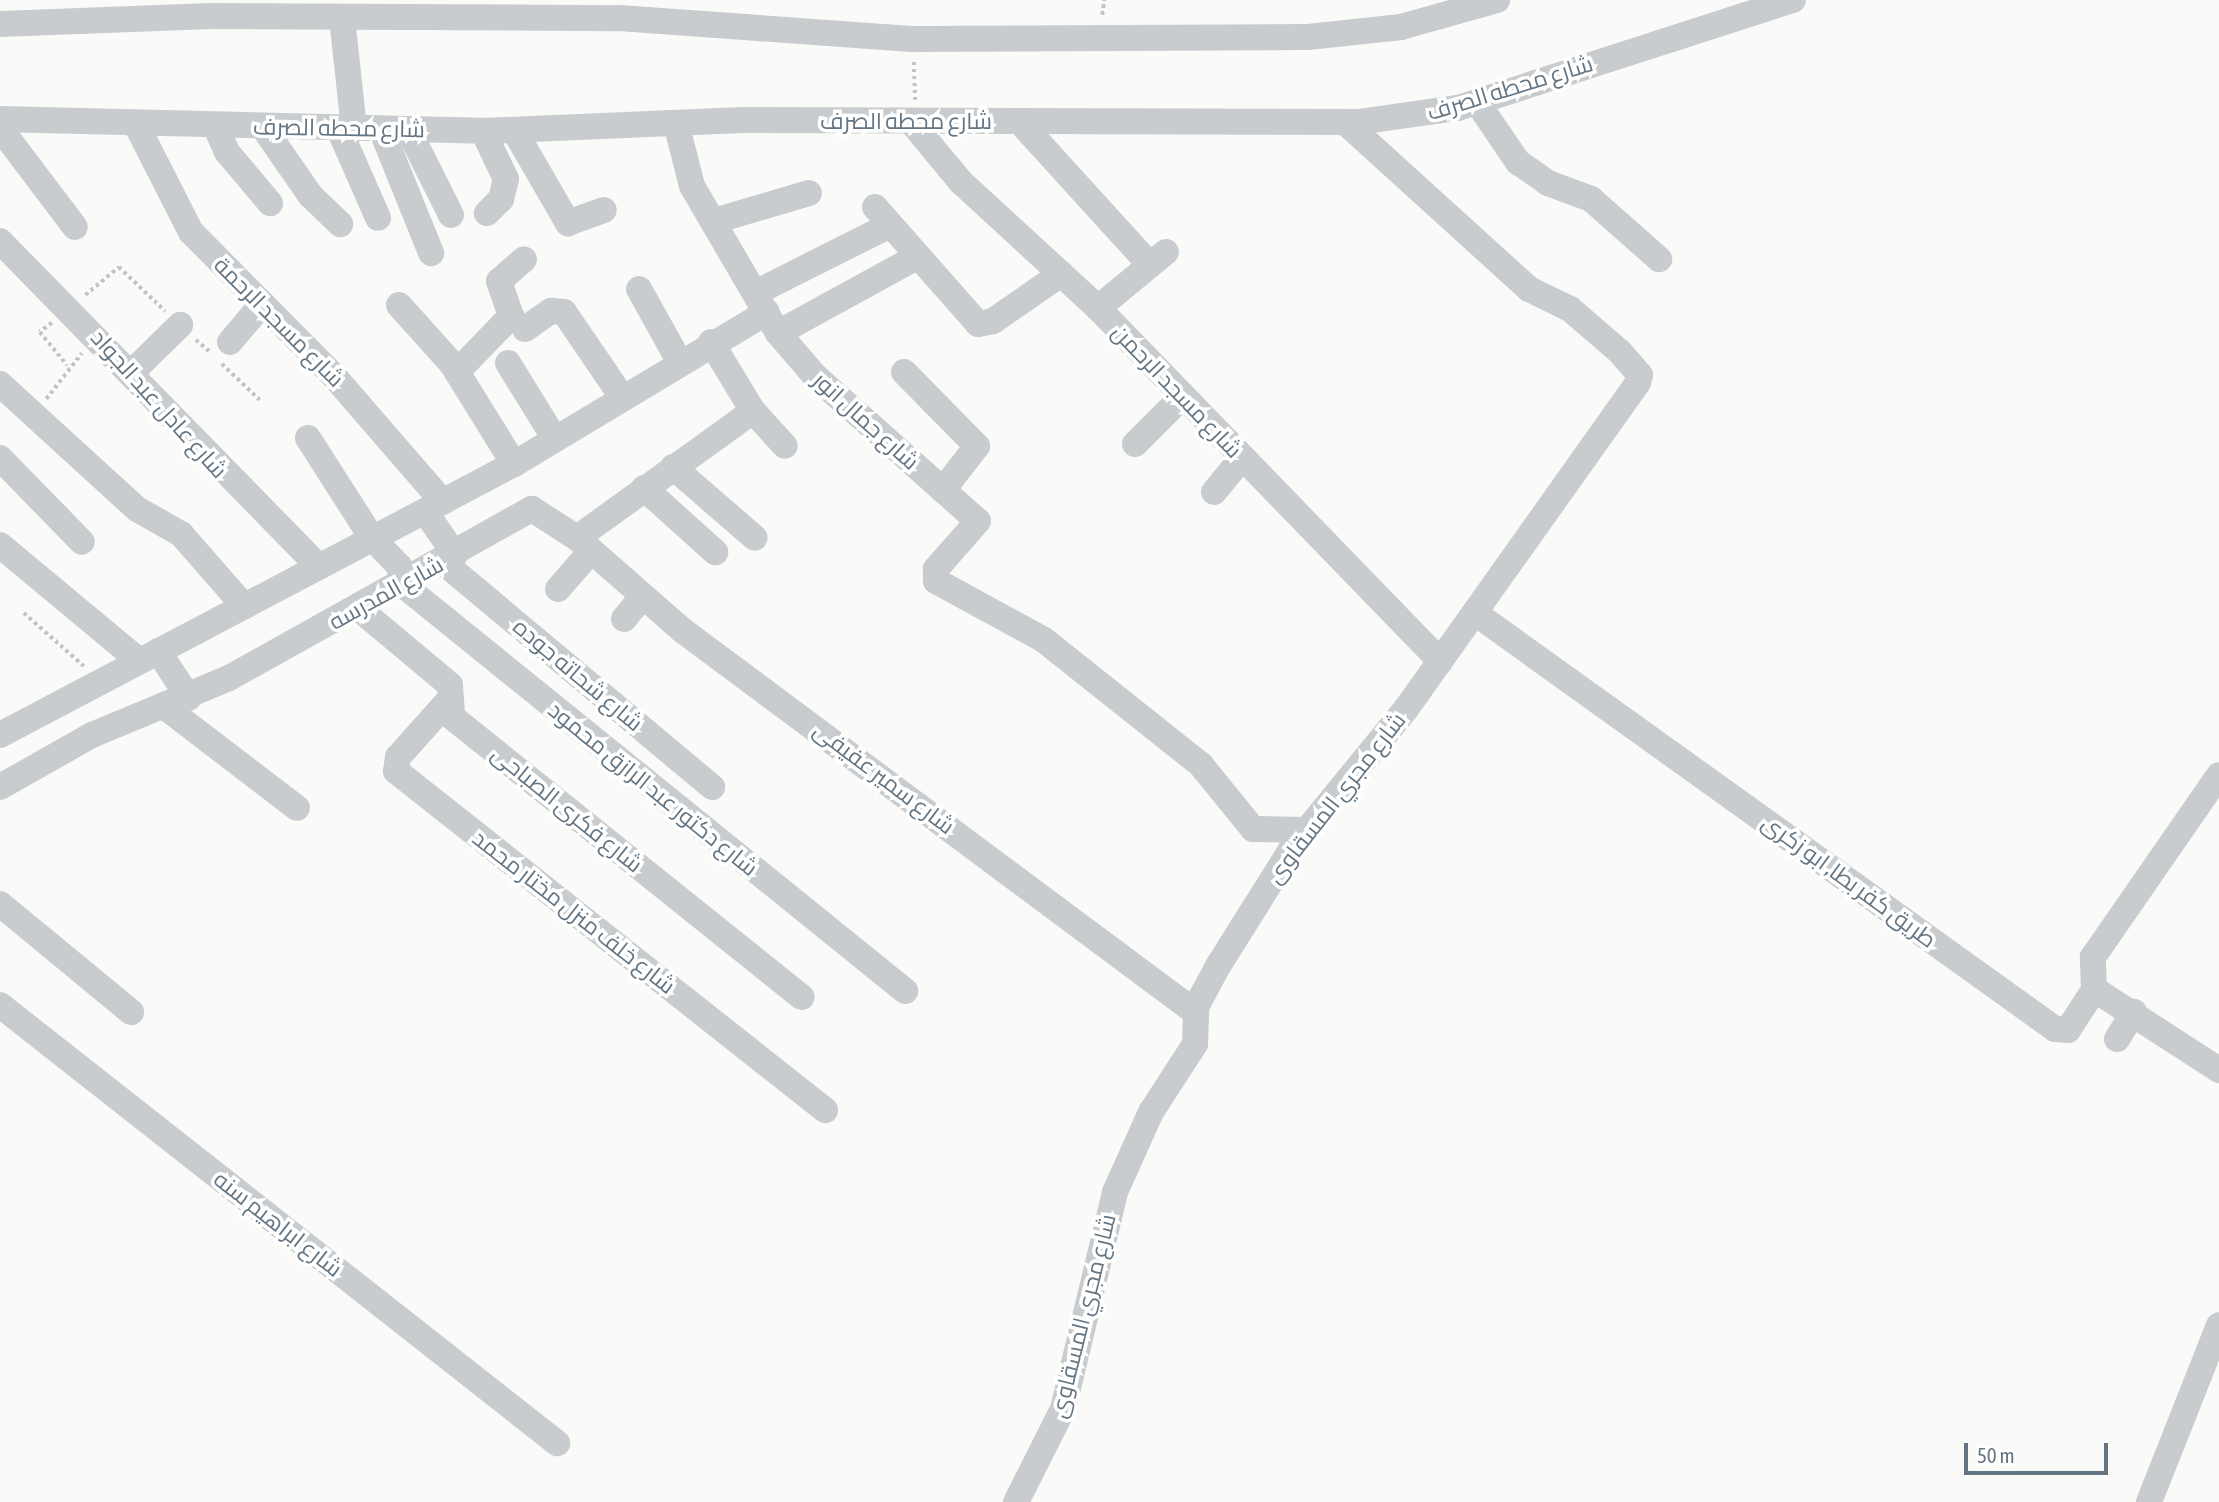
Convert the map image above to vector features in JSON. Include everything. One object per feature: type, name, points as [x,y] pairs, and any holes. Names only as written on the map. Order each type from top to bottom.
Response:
[{"type":"street","points":[[0,24],[343,29],[696,11],[914,39],[1308,37],[1401,27],[1497,0]]},
{"type":"street","name":"شارع محطه الصرف","points":[[0,119],[137,126],[215,125],[484,131],[914,115],[1020,122],[1345,122],[1477,102],[1794,0]]},
{"type":"street","points":[[343,29],[351,103],[347,129],[378,218]]},
{"type":"street","points":[[1477,102],[1518,162],[1548,183],[1581,192],[1659,259]]},
{"type":"street","name":"شارع مسجد الرحمن","points":[[914,115],[961,183],[1098,308],[1440,661]]},
{"type":"street","points":[[1020,122],[1158,258],[1098,308]]},
{"type":"street","name":"شارع مجري المسقاوى","points":[[1016,1502],[1063,1409],[1115,1192],[1151,1112],[1195,1044],[1195,1012],[1306,830],[1440,661],[1626,400],[1640,374],[1570,309],[1529,289],[1345,122]]},
{"type":"street","name":"شارع جمال انور","points":[[676,123],[692,186],[767,312],[803,365],[978,521],[936,569],[936,581],[959,599],[1044,640],[1200,765],[1253,830],[1306,830]]},
{"type":"street","points":[[215,125],[227,152],[270,203]]},
{"type":"street","name":"شارع مسجد الرحمة","points":[[137,126],[179,216],[333,374],[434,507],[449,559]]},
{"type":"street","points":[[263,127],[302,184],[340,223]]},
{"type":"street","points":[[0,128],[75,227]]},
{"type":"street","points":[[408,129],[451,215]]},
{"type":"street","points":[[381,130],[431,253]]},
{"type":"street","points":[[514,130],[531,183],[565,220],[574,224],[604,210]]},
{"type":"street","points":[[484,131],[506,184],[487,213]]},
{"type":"street","points":[[714,220],[808,193]]},
{"type":"street","points":[[767,312],[883,216],[978,324],[993,321],[1061,274]]},
{"type":"street","name":"شارع عادل عبد الجواد","points":[[0,241],[69,308],[228,480],[319,567]]},
{"type":"street","points":[[0,735],[514,464],[679,361],[767,312],[918,257]]},
{"type":"street","points":[[457,372],[511,316],[500,285],[500,276],[524,259]]},
{"type":"street","points":[[639,289],[679,361]]},
{"type":"street","points":[[230,342],[262,304]]},
{"type":"street","points":[[399,305],[457,372],[514,464]]},
{"type":"street","points":[[525,329],[551,311],[564,312],[622,397]]},
{"type":"street","points":[[131,373],[180,324]]},
{"type":"street","points":[[711,342],[753,411],[785,446]]},
{"type":"street","points":[[508,363],[555,439]]},
{"type":"street","points":[[904,372],[977,446],[943,490]]},
{"type":"street","points":[[0,384],[137,509],[181,534],[244,606]]},
{"type":"street","points":[[1135,444],[1182,397]]},
{"type":"street","points":[[558,589],[584,545],[645,488],[753,411]]},
{"type":"street","points":[[308,438],[372,538],[399,566],[403,585]]},
{"type":"street","points":[[0,458],[82,542]]},
{"type":"street","points":[[1214,492],[1242,458]]},
{"type":"street","points":[[673,467],[755,538]]},
{"type":"street","points":[[645,488],[715,552]]},
{"type":"street","name":"شارع المدرسه","points":[[0,787],[92,735],[177,703],[403,585],[532,509],[584,545]]},
{"type":"street","points":[[0,545],[148,656],[177,703],[297,808]]},
{"type":"street","name":"شارع سمير عفيفى","points":[[584,545],[642,597],[1195,1012]]},
{"type":"street","name":"شارع شحاته جوده","points":[[449,559],[712,787]]},
{"type":"street","name":"شارع دكتور عبد الرازق محمود","points":[[403,585],[905,991]]},
{"type":"street","points":[[624,619],[642,597]]},
{"type":"street","name":"شارع فكرى الصباحى","points":[[358,608],[442,677],[452,717],[802,997]]},
{"type":"street","name":"طريق كفر بطا, ابو زكرى","points":[[1475,613],[2055,1029],[2072,1026],[2094,992]]},
{"type":"street","name":"شارع خلف منزل مختار محمد","points":[[449,700],[398,757],[396,771],[825,1110]]},
{"type":"street","points":[[2219,775],[2092,957],[2094,992],[2134,1012],[2219,1070]]},
{"type":"street","points":[[0,904],[131,1012]]},
{"type":"street","name":"شارع ابراهيم سنه","points":[[0,1004],[557,1443]]},
{"type":"street","points":[[2117,1040],[2134,1012]]},
{"type":"street","points":[[2149,1502],[2219,1325]]},
{"type":"path","points":[[914,61],[914,115]]},
{"type":"path","points":[[35,415],[66,365],[40,332],[119,267],[260,400]]},
{"type":"path","points":[[24,613],[101,681]]}]
